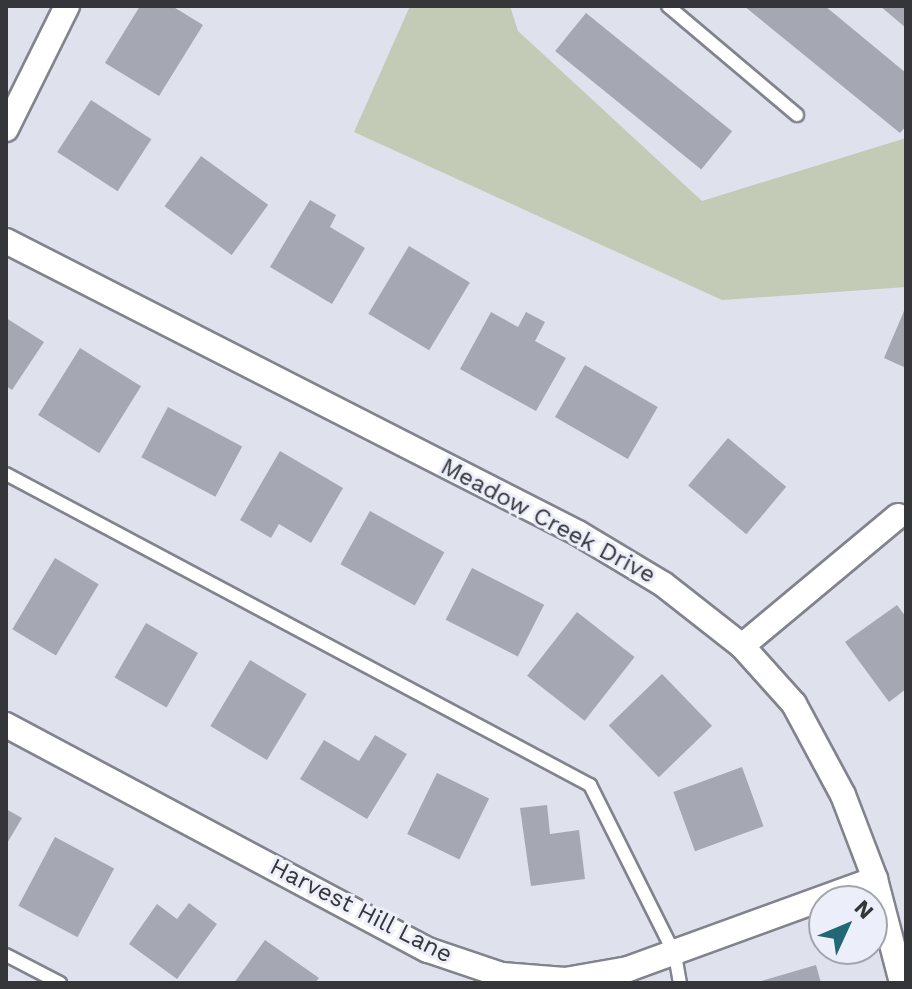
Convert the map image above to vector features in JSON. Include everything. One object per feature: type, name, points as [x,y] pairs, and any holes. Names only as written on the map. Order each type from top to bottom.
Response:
[{"type":"street","points":[[6,129],[67,6]]},
{"type":"street","name":"Meadow Creek Drive","points":[[6,241],[578,533],[663,584],[742,646],[794,704],[843,795],[875,879],[902,983]]},
{"type":"street","points":[[742,646],[898,516]]},
{"type":"street","name":"Harvest Hill Lane","points":[[6,725],[428,950],[502,975],[565,980],[675,955],[875,879]]},
{"type":"lane","points":[[668,6],[797,115]]},
{"type":"lane","points":[[6,474],[590,785],[675,955],[680,983]]},
{"type":"lane","points":[[6,955],[60,983]]},
{"type":"green space","points":[[410,6],[510,6],[518,31],[702,201],[906,138],[906,287],[722,300],[354,132]]},
{"type":"building","points":[[140,6],[172,6],[203,25],[159,96],[105,63]]},
{"type":"building","points":[[744,6],[825,6],[906,73],[906,126],[900,133]]},
{"type":"building","points":[[880,6],[906,6],[906,28]]},
{"type":"building","points":[[586,13],[732,131],[701,169],[555,51]]},
{"type":"building","points":[[91,100],[151,139],[118,191],[57,152]]},
{"type":"building","points":[[201,156],[268,205],[232,255],[165,206]]},
{"type":"building","points":[[310,200],[336,215],[330,227],[365,248],[332,304],[270,267]]},
{"type":"building","points":[[409,246],[470,283],[429,350],[368,314]]},
{"type":"building","points":[[491,312],[518,327],[526,312],[545,322],[535,341],[566,358],[536,411],[460,369]]},
{"type":"building","points":[[906,312],[906,368],[884,358]]},
{"type":"building","points":[[6,318],[44,342],[12,390],[6,386]]},
{"type":"building","points":[[80,348],[141,386],[99,453],[38,415]]},
{"type":"building","points":[[585,365],[658,407],[628,459],[555,417]]},
{"type":"building","points":[[168,407],[242,446],[215,497],[141,457]]},
{"type":"building","points":[[728,438],[786,487],[746,534],[688,485]]},
{"type":"building","points":[[280,451],[343,488],[311,543],[279,524],[271,538],[240,520]]},
{"type":"building","points":[[370,511],[444,552],[415,606],[340,564]]},
{"type":"building","points":[[55,558],[99,584],[56,655],[12,629]]},
{"type":"building","points":[[472,568],[544,605],[518,656],[446,620]]},
{"type":"building","points":[[897,605],[906,617],[906,689],[889,702],[845,642]]},
{"type":"building","points":[[577,612],[635,657],[585,721],[527,676]]},
{"type":"building","points":[[146,623],[198,653],[166,708],[114,678]]},
{"type":"building","points":[[250,660],[307,694],[267,760],[210,726]]},
{"type":"building","points":[[662,674],[712,726],[659,777],[609,725]]},
{"type":"building","points":[[375,735],[407,754],[367,819],[300,779],[324,740],[359,761]]},
{"type":"building","points":[[742,767],[764,826],[695,851],[673,792]]},
{"type":"building","points":[[437,773],[489,798],[459,860],[407,834]]},
{"type":"building","points":[[547,805],[550,834],[579,830],[585,879],[531,886],[520,808]]},
{"type":"building","points":[[6,809],[22,818],[6,845]]},
{"type":"building","points":[[55,837],[114,868],[78,937],[18,906]]},
{"type":"building","points":[[189,903],[217,924],[177,979],[129,944],[157,904],[177,919]]},
{"type":"building","points":[[265,940],[319,978],[315,983],[234,983]]},
{"type":"building","points":[[816,965],[821,983],[758,983]]}]
